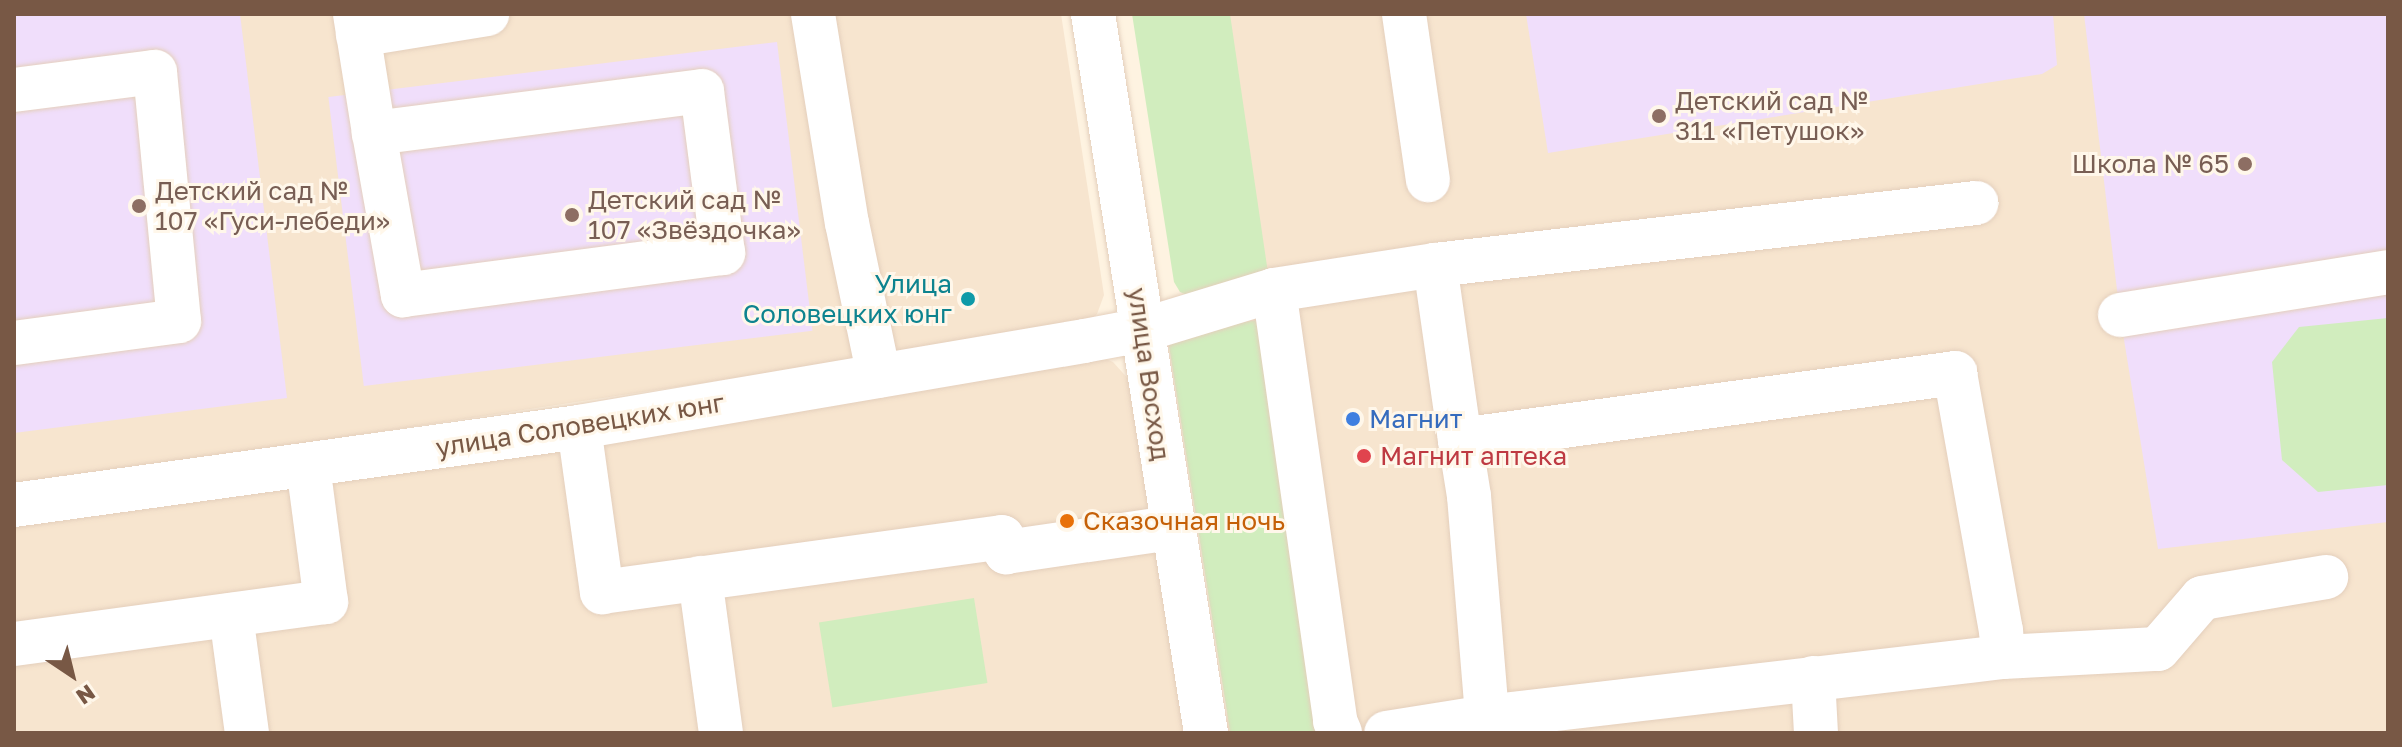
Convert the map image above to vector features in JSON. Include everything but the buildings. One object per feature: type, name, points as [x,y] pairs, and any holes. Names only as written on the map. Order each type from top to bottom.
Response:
[{"type":"street","points":[[374,133],[702,91],[723,253],[403,295],[374,133],[356,24],[487,14]]},
{"type":"street","points":[[813,14],[847,223],[879,376]]},
{"type":"street","name":"улица Восход","points":[[1093,14],[1171,528],[1206,733]]},
{"type":"street","points":[[1404,14],[1428,180]]},
{"type":"street","points":[[14,90],[155,72],[179,321],[14,343]]},
{"type":"street","name":"улица Соловецких юнг","points":[[14,505],[579,427],[1143,330],[1274,290],[1435,265],[1976,203]]},
{"type":"street","points":[[1435,265],[1469,496],[1487,717]]},
{"type":"street","points":[[2120,315],[2388,272]]},
{"type":"street","points":[[1274,290],[1335,721],[1340,733]]},
{"type":"street","points":[[1460,440],[1955,373],[2001,630],[2003,657]]},
{"type":"street","points":[[579,427],[602,592],[1002,537],[1006,552],[1171,528]]},
{"type":"street","points":[[14,644],[326,602],[308,465]]},
{"type":"street","points":[[1386,733],[1487,717],[2003,657],[2158,649],[2202,598],[2326,577]]},
{"type":"street","points":[[700,578],[721,733]]},
{"type":"street","points":[[231,615],[247,733]]},
{"type":"street","points":[[1813,678],[1816,733]]},
{"type":"shaded area","points":[[14,14],[1061,14],[1104,295],[1097,314],[1086,325],[14,487]]},
{"type":"shaded area","name":"Детский сад № 107 «Гуси-лебеди»","points":[[14,14],[240,14],[287,398],[14,433]]},
{"type":"shaded area","points":[[1227,14],[2388,14],[2388,733],[1227,733]]},
{"type":"shaded area","name":"Детский сад № 311 «Петушок»","points":[[1526,14],[2053,14],[2057,65],[2042,74],[1548,153]]},
{"type":"shaded area","name":"Школа № 65","points":[[2084,14],[2388,14],[2388,522],[2158,549],[2120,315]]},
{"type":"shaded area","name":"Детский сад № 107 «Звёздочка»","points":[[777,42],[812,331],[364,386],[328,97]]},
{"type":"shaded area","points":[[1094,354],[1113,362],[1131,382],[1185,733],[14,733],[14,519]]},
{"type":"green space","points":[[1132,14],[1230,14],[1268,273],[1196,299],[1180,292],[1174,282]]},
{"type":"green space","points":[[2388,318],[2388,485],[2318,492],[2282,460],[2272,362],[2299,327]]},
{"type":"green space","points":[[1258,320],[1323,733],[1230,733],[1167,334]]},
{"type":"green space","points":[[974,598],[987,683],[832,708],[819,623]]},
{"type":"place","name":"Детский сад № 311 «Петушок»","points":[[1659,116]]},
{"type":"place","name":"Школа № 65","points":[[2245,164]]},
{"type":"place","name":"Детский сад № 107 «Гуси-лебеди»","points":[[139,206]]},
{"type":"place","name":"Детский сад № 107 «Звёздочка»","points":[[572,215]]},
{"type":"place","name":"Улица Соловецких юнг","points":[[968,299]]},
{"type":"place","name":"Магнит","points":[[1353,419]]},
{"type":"place","name":"Магнит аптека","points":[[1364,456]]},
{"type":"place","name":"Сказочная ночь","points":[[1067,521]]}]
